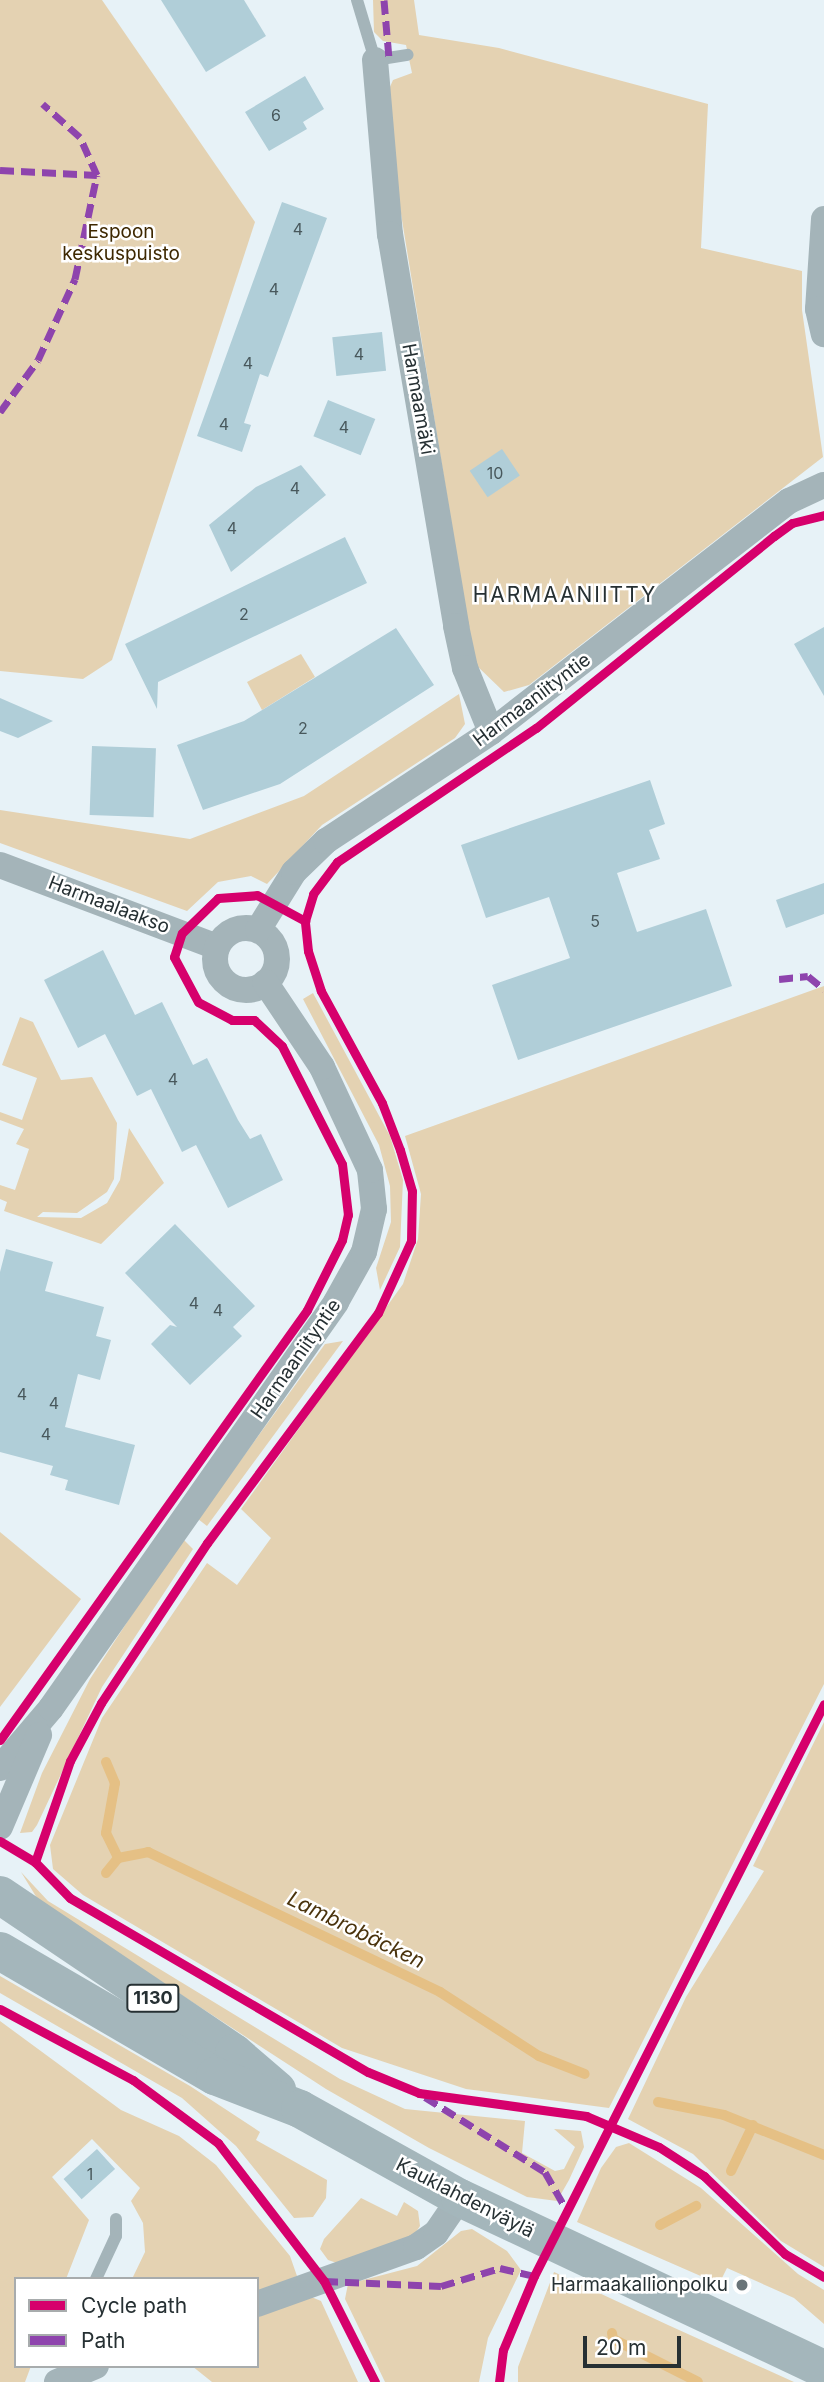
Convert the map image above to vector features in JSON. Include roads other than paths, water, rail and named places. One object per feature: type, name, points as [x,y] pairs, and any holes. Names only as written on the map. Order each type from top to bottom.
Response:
[{"type":"main road","name":"Kauklahdenväylä","points":[[0,1895],[234,2053],[300,2109]]},
{"type":"main road","name":"Kauklahdenväylä","points":[[0,1951],[215,2076],[300,2109],[460,2198],[824,2369]]},
{"type":"street","name":"Harmaamäki","points":[[375,60],[390,234],[456,626],[466,668],[491,732]]},
{"type":"street","points":[[824,219],[818,309],[824,334]]},
{"type":"street","name":"Harmaaniityntie","points":[[258,930],[294,872],[326,841],[491,732],[789,502],[824,485]]},
{"type":"street","name":"Harmaalaakso","points":[[0,865],[217,947]]},
{"type":"street","points":[[237,929],[258,930],[272,943],[277,957],[265,982],[244,990],[226,983],[216,969],[217,947],[237,929]]},
{"type":"street","name":"Harmaaniityntie","points":[[0,1768],[51,1708],[336,1302],[364,1252],[374,1209],[370,1170],[322,1067],[265,982]]},
{"type":"street","name":"Harmaaniityntie","points":[[0,1827],[51,1708]]},
{"type":"street","points":[[259,2303],[416,2247],[436,2233],[460,2198]]},
{"type":"street","points":[[57,2382],[91,2368]]},
{"type":"lane","points":[[356,0],[375,60],[408,55]]},
{"type":"lane","points":[[97,2277],[116,2236],[117,2219]]},
{"type":"waterway","points":[[106,1762],[115,1783],[106,1833],[118,1858]]},
{"type":"waterway","name":"Lambrobäcken","points":[[106,1873],[118,1858],[148,1852],[440,1992],[539,2056],[585,2074]]},
{"type":"waterway","name":"Lambrobäcken","points":[[658,2102],[724,2115],[824,2155]]},
{"type":"waterway","points":[[731,2171],[753,2125]]},
{"type":"waterway","points":[[660,2225],[696,2206]]},
{"type":"waterway","points":[[612,2333],[613,2339],[698,2382]]},
{"type":"place","name":"Harmaakallionpolku","points":[[742,2285]]},
{"type":"district","name":"HARMAANIITTY","points":[[565,595]]},
{"type":"park label","name":"Espoon keskuspuisto","points":[[121,243]]}]
